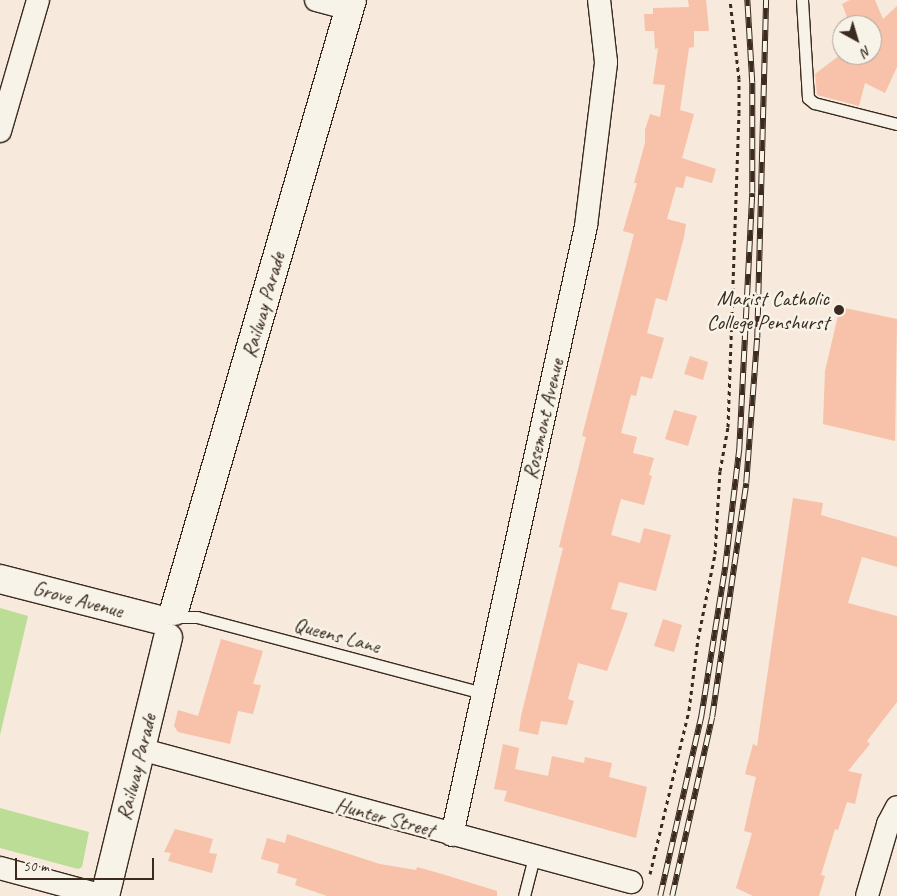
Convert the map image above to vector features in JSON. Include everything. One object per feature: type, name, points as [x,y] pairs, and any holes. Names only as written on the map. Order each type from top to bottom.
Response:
[{"type":"street","points":[[0,131],[38,0]]},
{"type":"street","points":[[316,0],[350,5]]},
{"type":"street","name":"Rosemont Avenue","points":[[452,835],[586,226],[606,62],[599,0]]},
{"type":"street","name":"Railway Parade","points":[[104,896],[170,621],[350,5]]},
{"type":"street","name":"Grove Avenue","points":[[0,579],[170,621]]},
{"type":"street","name":"Hunter Street","points":[[140,749],[534,857],[640,880]]},
{"type":"street","points":[[867,896],[897,808]]},
{"type":"street","points":[[0,868],[104,896]]},
{"type":"lane","points":[[802,0],[808,98],[814,103],[897,124]]},
{"type":"lane","name":"Queens Lane","points":[[170,621],[197,617],[482,694]]},
{"type":"lane","points":[[524,896],[534,857]]},
{"type":"path","points":[[640,880],[689,710],[698,639],[716,554],[720,471],[728,428],[739,96],[730,0]]},
{"type":"green space","points":[[0,608],[28,616],[0,735]]},
{"type":"green space","points":[[0,808],[89,832],[82,867],[78,869],[0,848]]},
{"type":"building","points":[[688,0],[706,0],[709,31],[694,31],[694,47],[689,48],[680,110],[694,114],[682,158],[716,169],[712,183],[686,176],[683,188],[676,187],[667,219],[686,224],[684,237],[667,301],[656,298],[647,333],[664,338],[652,379],[641,376],[636,396],[631,395],[621,433],[637,437],[633,453],[654,458],[649,475],[652,476],[644,505],[621,499],[611,535],[640,543],[644,528],[671,535],[656,591],[619,582],[611,609],[628,613],[607,671],[578,663],[568,699],[574,701],[567,725],[541,721],[538,735],[519,731],[521,716],[563,548],[559,547],[586,437],[582,436],[634,234],[623,231],[637,183],[634,183],[645,143],[645,130],[650,114],[660,117],[665,85],[653,84],[658,48],[655,49],[654,31],[645,31],[644,14],[653,14],[653,8],[689,7]]},
{"type":"building","points":[[850,0],[875,0],[881,15],[846,15],[842,4]]},
{"type":"building","points":[[897,6],[897,67],[885,93],[865,83],[859,106],[817,95],[815,74],[832,61],[832,65],[882,65],[882,17],[883,19]]},
{"type":"building","points":[[840,307],[897,319],[895,441],[823,424],[825,371]]},
{"type":"building","points":[[690,356],[708,362],[703,380],[684,374]]},
{"type":"building","points":[[674,410],[697,416],[688,446],[665,439]]},
{"type":"building","points":[[793,498],[823,503],[821,515],[897,537],[897,567],[862,557],[848,603],[897,616],[897,702],[867,741],[870,744],[848,771],[862,774],[855,804],[847,802],[838,830],[835,829],[821,875],[825,876],[819,896],[753,896],[736,888],[752,833],[744,831],[756,777],[745,774],[753,744],[757,746]]},
{"type":"building","points":[[663,619],[682,625],[674,652],[654,646]]},
{"type":"building","points":[[221,639],[263,651],[253,684],[261,685],[253,714],[238,711],[230,744],[178,732],[174,726],[178,710],[198,716]]},
{"type":"building","points":[[503,744],[519,748],[515,769],[548,776],[552,756],[584,763],[585,757],[612,763],[609,777],[647,787],[636,838],[504,801],[507,791],[494,789]]},
{"type":"building","points":[[175,829],[213,839],[209,853],[217,854],[212,873],[168,861],[171,853],[164,852]]},
{"type":"building","points":[[287,834],[380,864],[416,870],[417,867],[442,874],[497,891],[497,896],[327,896],[295,885],[297,879],[277,873],[279,864],[261,859],[267,838],[285,843]]},
{"type":"railway","points":[[660,896],[701,717],[725,567],[739,450],[752,193],[752,83],[747,0]]},
{"type":"railway","points":[[672,896],[712,717],[746,483],[757,338],[766,0]]},
{"type":"place","name":"Marist Catholic College Penshurst","points":[[839,310]]}]
